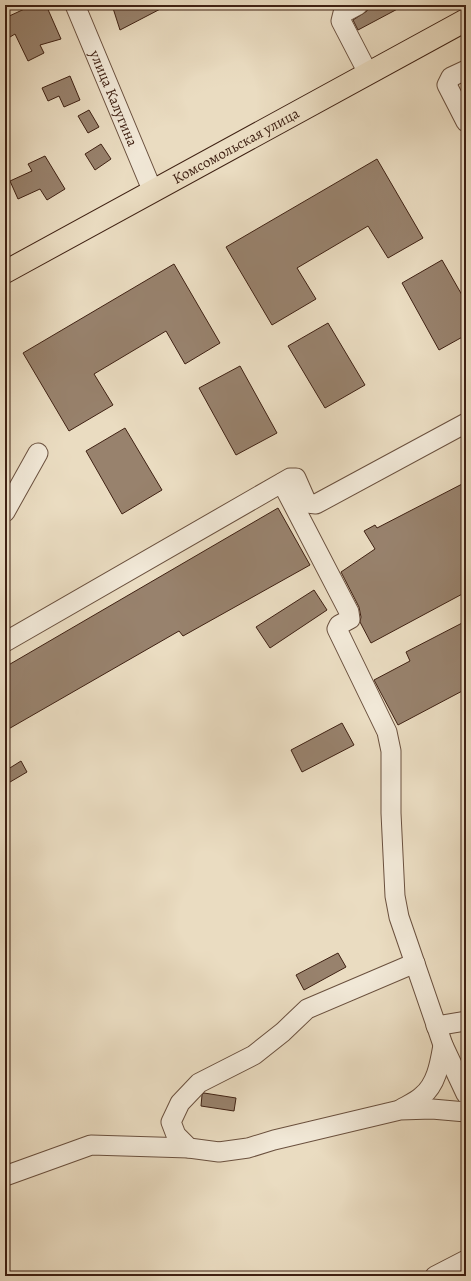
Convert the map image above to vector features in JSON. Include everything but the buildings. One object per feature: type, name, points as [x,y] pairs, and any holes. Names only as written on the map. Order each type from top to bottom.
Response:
[{"type":"main road","name":"Комсомольская улица","points":[[5,272],[466,20]]},
{"type":"street","name":"улица Калугина","points":[[76,5],[153,192]]},
{"type":"street","points":[[358,5],[343,13],[341,21],[368,73]]},
{"type":"street","points":[[466,70],[451,77],[447,85],[466,122]]},
{"type":"street","points":[[5,642],[290,478],[296,478],[308,503],[316,504],[466,423]]},
{"type":"street","points":[[5,512],[38,453]]},
{"type":"street","points":[[282,483],[349,612],[350,619],[338,625],[337,629],[387,732],[391,751],[391,813],[395,896],[399,917],[443,1045],[466,1094]]},
{"type":"street","points":[[189,1148],[176,1135],[172,1122],[180,1103],[199,1083],[254,1055],[307,1009],[415,963]]},
{"type":"street","points":[[436,1026],[466,1021]]},
{"type":"street","points":[[400,1110],[422,1096],[431,1085],[439,1067],[443,1045]]},
{"type":"street","points":[[5,1176],[91,1145],[189,1148],[219,1152],[248,1148],[274,1140],[400,1110],[466,1112]]},
{"type":"street","points":[[435,1276],[466,1260]]}]
